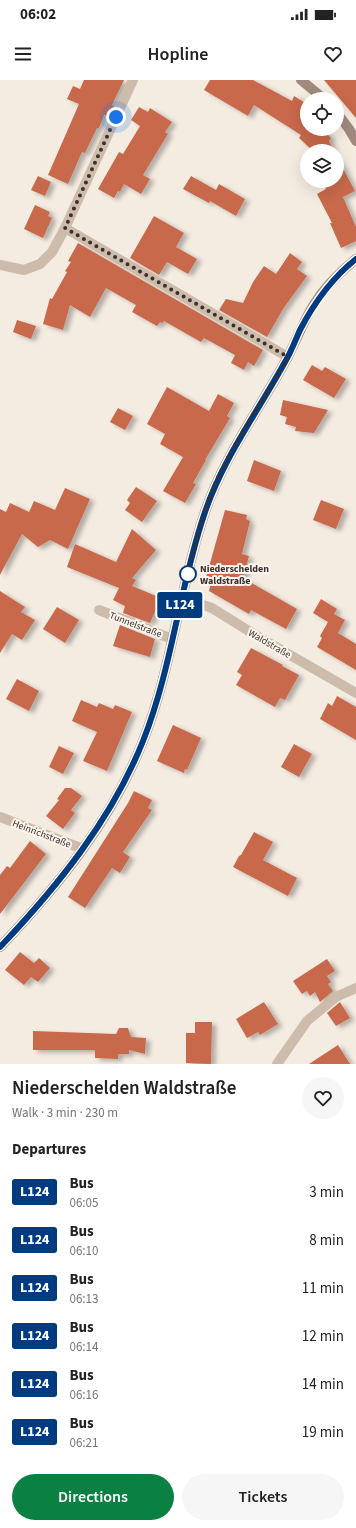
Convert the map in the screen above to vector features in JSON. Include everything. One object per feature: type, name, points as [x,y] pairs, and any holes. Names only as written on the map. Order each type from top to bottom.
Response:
[{"type":"street","points":[[0,266],[24,270],[40,264],[52,252],[65,228],[133,80]]},
{"type":"street","points":[[301,80],[316,92]]},
{"type":"street","points":[[344,122],[356,141]]},
{"type":"street","points":[[65,228],[288,357]]},
{"type":"street","points":[[0,947],[49,892],[83,849],[105,817],[124,783],[143,740],[158,695],[203,516],[214,488],[228,459],[288,357],[314,304],[329,285],[347,266],[356,259]]},
{"type":"street","name":"Waldstraße","points":[[182,598],[212,608],[356,693]]},
{"type":"street","name":"Tunnelstraße","points":[[99,610],[172,639]]},
{"type":"street","name":"Heinrichstraße","points":[[0,817],[83,849]]},
{"type":"street","points":[[277,1064],[307,1021],[336,997],[356,988]]},
{"type":"building","points":[[84,80],[124,80],[112,105],[114,106],[109,116],[104,115],[99,128],[97,128],[85,153],[82,152],[68,184],[48,175],[79,104],[67,99],[73,86],[80,89]]},
{"type":"building","points":[[210,80],[253,80],[292,101],[294,96],[300,100],[300,134],[254,105],[248,116],[204,90]]},
{"type":"building","points":[[324,80],[356,80],[356,118],[344,104],[344,92],[334,92]]},
{"type":"building","points":[[139,107],[148,112],[150,108],[172,122],[165,132],[168,134],[143,175],[150,179],[141,194],[124,184],[120,192],[118,191],[114,198],[98,189],[119,152],[123,154],[140,126],[131,120]]},
{"type":"building","points":[[300,136],[329,136],[331,138],[329,141],[330,144],[305,144],[299,138]]},
{"type":"building","points":[[344,170],[355,191],[343,197],[356,227],[356,241],[341,248],[330,223],[332,223],[317,194],[326,189],[344,188]]},
{"type":"building","points":[[38,176],[51,182],[45,196],[31,190]]},
{"type":"building","points":[[191,176],[216,190],[219,184],[245,199],[236,216],[210,201],[209,203],[183,189]]},
{"type":"building","points":[[35,205],[50,212],[48,216],[52,218],[43,238],[24,229]]},
{"type":"building","points":[[154,216],[184,233],[176,247],[197,259],[188,274],[167,262],[159,275],[130,258]]},
{"type":"building","points":[[78,243],[263,350],[254,366],[248,362],[244,370],[231,363],[235,355],[204,338],[201,342],[164,321],[162,323],[160,322],[157,326],[132,312],[136,305],[106,288],[90,317],[70,305],[63,330],[43,324],[50,298],[52,299],[67,272],[65,271],[71,262],[68,261]]},
{"type":"building","points":[[290,253],[302,262],[297,269],[307,276],[283,309],[267,337],[219,310],[226,299],[243,303],[253,282],[264,266],[276,274]]},
{"type":"building","points":[[17,320],[36,326],[31,339],[13,332]]},
{"type":"building","points":[[312,365],[322,371],[325,367],[346,379],[334,398],[303,380]]},
{"type":"building","points":[[167,387],[209,411],[218,394],[234,403],[227,416],[230,418],[205,460],[193,483],[196,484],[185,503],[163,491],[183,457],[160,444],[165,434],[147,424]]},
{"type":"building","points":[[283,400],[328,410],[314,433],[295,431],[296,427],[285,424],[287,417],[280,415]]},
{"type":"building","points":[[118,408],[133,416],[125,430],[110,422]]},
{"type":"building","points":[[254,460],[281,471],[274,491],[247,481]]},
{"type":"building","points":[[136,487],[157,501],[142,522],[125,510],[130,503],[127,500]]},
{"type":"building","points":[[65,488],[90,499],[68,549],[50,540],[38,547],[22,534],[0,575],[0,509],[6,512],[10,503],[29,512],[34,501],[55,510]]},
{"type":"building","points":[[321,500],[344,509],[336,529],[313,520]]},
{"type":"building","points":[[225,510],[247,515],[246,519],[250,521],[242,554],[249,556],[243,578],[297,609],[286,629],[251,610],[249,614],[209,591],[211,583],[205,581]]},
{"type":"building","points":[[132,529],[156,550],[132,578],[136,580],[132,586],[161,598],[150,623],[123,613],[125,606],[113,600],[119,588],[67,567],[75,544],[116,562]]},
{"type":"building","points":[[0,591],[25,607],[21,612],[35,620],[22,640],[12,634],[0,653]]},
{"type":"building","points":[[321,599],[337,609],[334,614],[345,620],[338,633],[356,644],[356,670],[317,647],[322,638],[320,636],[328,622],[313,613]]},
{"type":"building","points":[[57,607],[79,620],[65,643],[43,629]]},
{"type":"building","points":[[120,625],[155,639],[150,657],[113,646]]},
{"type":"building","points":[[251,648],[299,675],[285,700],[280,698],[275,707],[236,685],[242,675],[237,672]]},
{"type":"building","points":[[17,679],[39,691],[29,711],[6,699]]},
{"type":"building","points":[[337,696],[356,707],[356,740],[320,719],[328,703],[332,706]]},
{"type":"building","points":[[81,700],[97,707],[99,703],[113,709],[115,705],[132,712],[107,771],[83,761],[97,732],[72,721]]},
{"type":"building","points":[[173,725],[201,738],[187,770],[185,769],[184,773],[157,761]]},
{"type":"building","points":[[294,744],[312,754],[299,777],[281,767]]},
{"type":"building","points":[[59,746],[74,753],[63,774],[49,767]]},
{"type":"building","points":[[65,788],[71,788],[82,796],[71,810],[75,813],[63,829],[46,816],[59,800],[57,799]]},
{"type":"building","points":[[134,791],[152,800],[148,808],[152,810],[123,852],[130,857],[120,873],[112,868],[85,908],[68,897],[128,803]]},
{"type":"building","points":[[254,832],[273,842],[263,860],[297,878],[288,896],[233,867]]},
{"type":"building","points":[[30,841],[46,854],[0,914],[0,875],[7,866],[10,868]]},
{"type":"building","points":[[20,952],[34,963],[39,958],[50,968],[38,982],[31,977],[24,985],[5,970]]},
{"type":"building","points":[[327,959],[335,971],[327,976],[331,982],[328,984],[333,991],[320,1002],[315,992],[310,996],[307,991],[302,994],[293,981]]},
{"type":"building","points":[[264,1002],[278,1024],[260,1035],[258,1032],[247,1038],[236,1019]]},
{"type":"building","points":[[340,1002],[350,1018],[336,1026],[327,1013]]},
{"type":"building","points":[[195,1022],[212,1022],[211,1064],[186,1063],[186,1033],[195,1033]]},
{"type":"building","points":[[119,1028],[128,1028],[131,1037],[146,1038],[145,1054],[129,1050],[129,1054],[118,1054],[118,1059],[95,1058],[95,1050],[33,1050],[33,1031],[116,1034]]},
{"type":"building","points":[[338,1045],[350,1064],[309,1064]]},
{"type":"bus line","name":"L124","points":[[0,947],[49,892],[83,849],[105,817],[124,783],[143,740],[158,695],[203,516],[214,488],[228,459],[288,357],[314,304],[329,285],[347,266],[356,259]]},
{"type":"place","name":"Niederschelden Waldstraße","points":[[188,574]]},
{"type":"route","points":[[116,117],[65,228],[288,357],[228,459],[214,488],[203,516],[188,574]]}]
